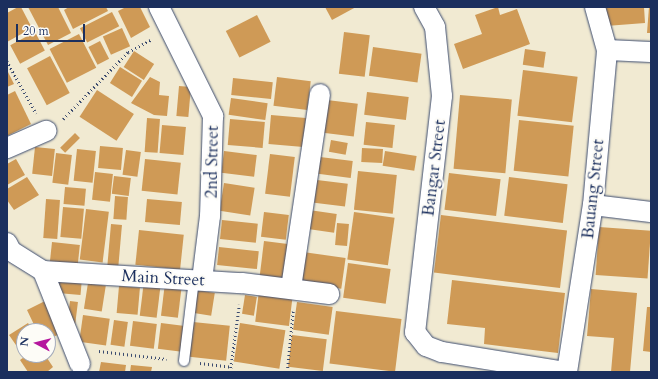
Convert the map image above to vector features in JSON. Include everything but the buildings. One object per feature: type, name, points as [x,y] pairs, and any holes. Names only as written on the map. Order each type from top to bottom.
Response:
[{"type":"street","name":"2nd Street","points":[[159,7],[171,28],[213,116],[210,216],[198,280]]},
{"type":"street","name":"Bangar Street","points":[[424,7],[435,27],[442,96],[415,332],[426,346],[442,352],[566,372]]},
{"type":"street","name":"Bauang Street","points":[[566,372],[592,205],[607,50],[595,7]]},
{"type":"street","points":[[607,50],[651,52]]},
{"type":"street","points":[[294,289],[320,94]]},
{"type":"street","points":[[7,148],[46,131]]},
{"type":"street","points":[[592,205],[651,212]]},
{"type":"street","name":"Main Street","points":[[7,243],[11,251],[43,271],[242,283],[329,294]]},
{"type":"street","points":[[43,271],[77,356]]},
{"type":"lane","points":[[184,361],[198,280]]},
{"type":"path","points":[[7,61],[46,131],[58,124],[95,84],[128,52],[171,28]]},
{"type":"path","points":[[230,372],[242,283]]},
{"type":"path","points":[[287,372],[294,289]]},
{"type":"path","points":[[77,356],[184,361],[231,367]]}]
